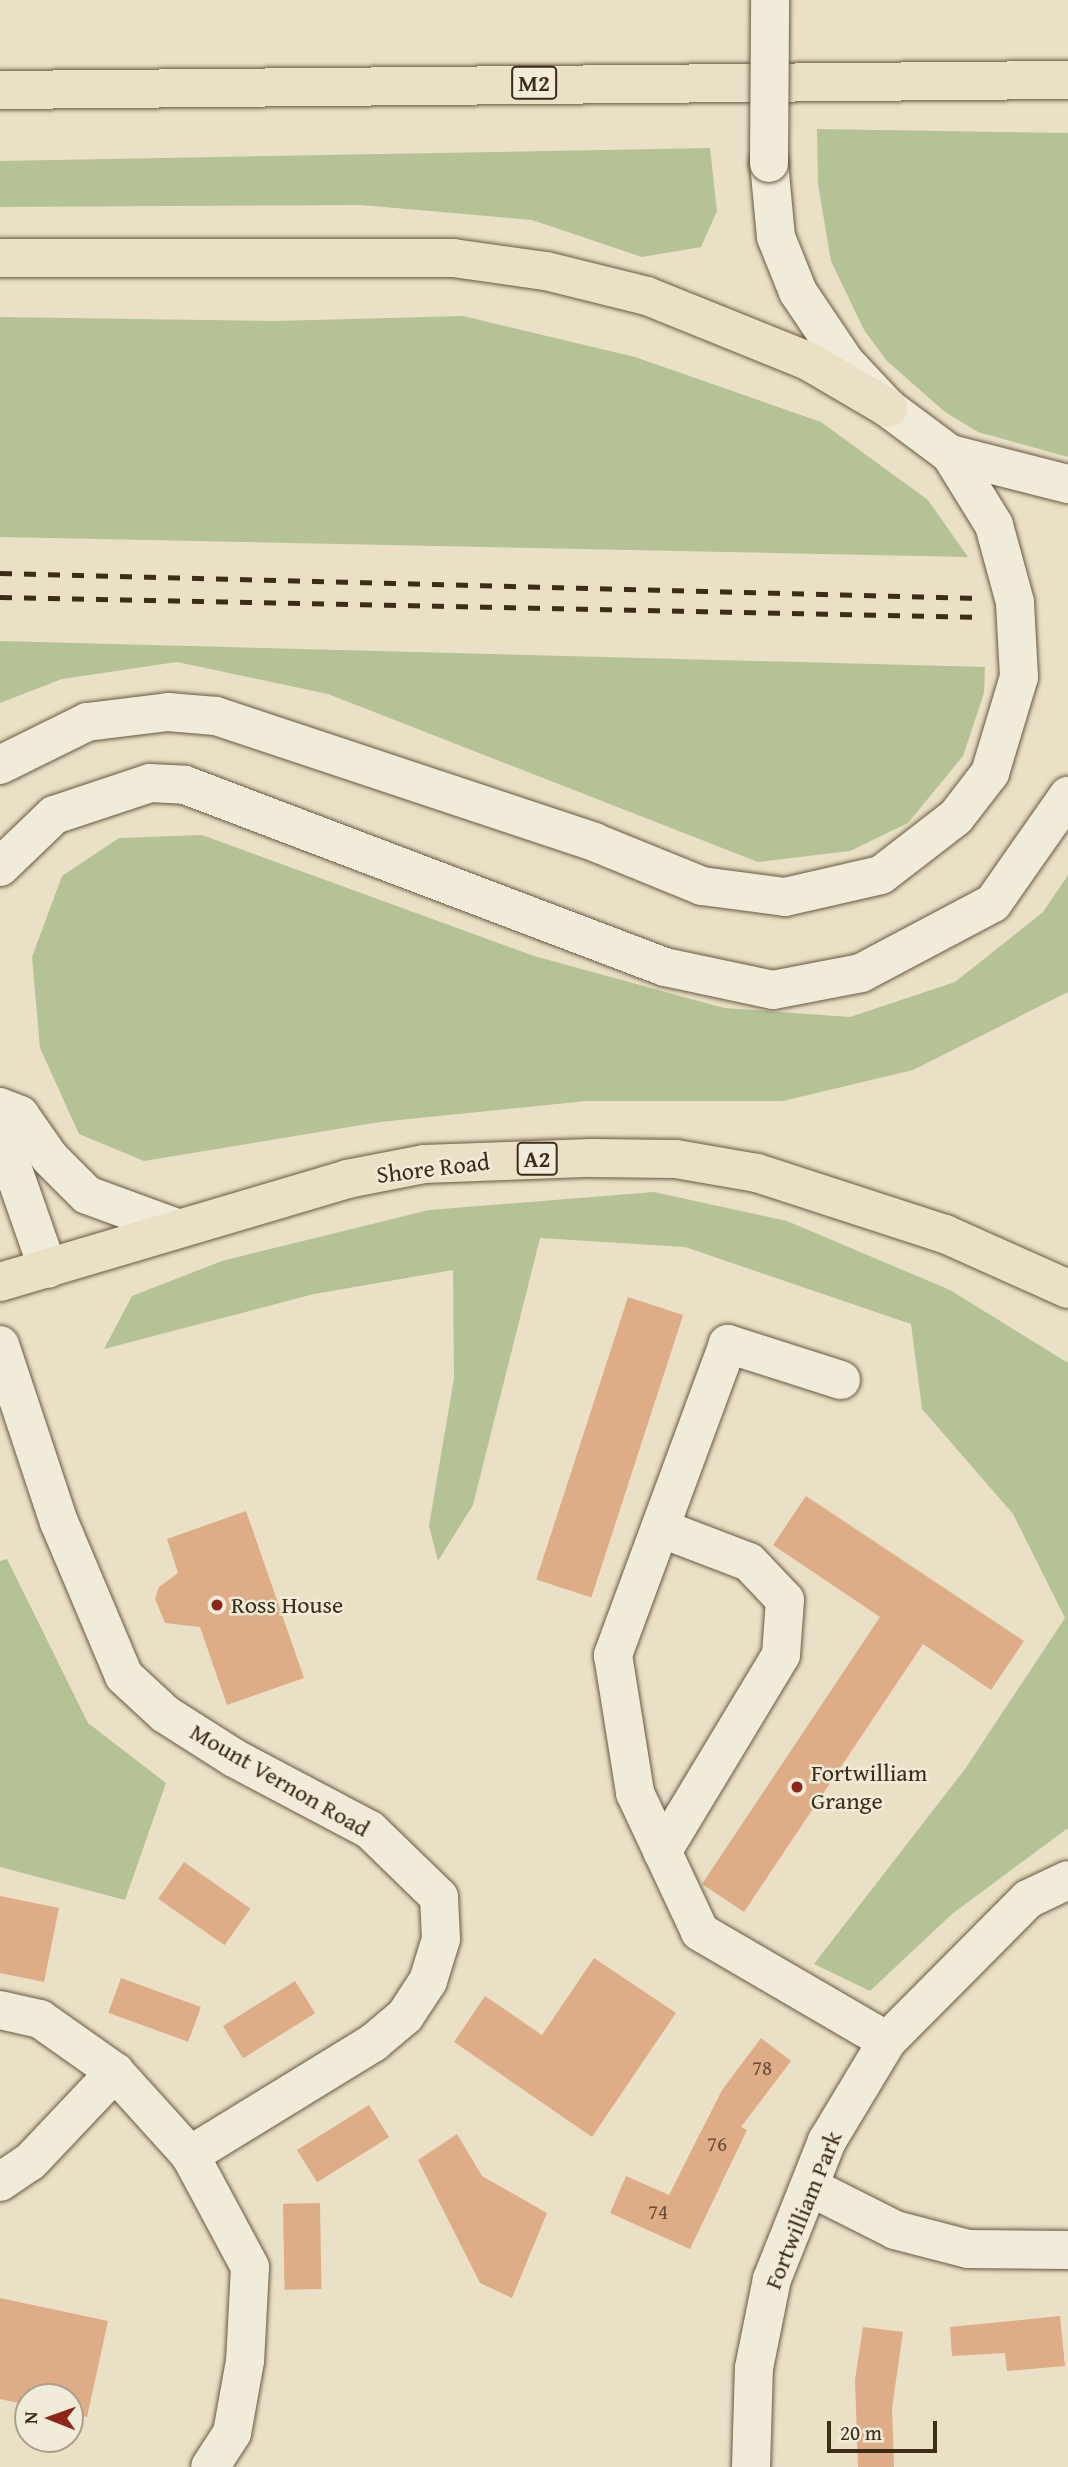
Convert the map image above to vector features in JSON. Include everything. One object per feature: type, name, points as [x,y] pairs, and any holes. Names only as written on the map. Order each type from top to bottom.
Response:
[{"type":"main road","name":"M2","points":[[0,90],[1068,80]]},
{"type":"main road","points":[[0,258],[453,258],[546,271],[647,296],[808,361],[888,408]]},
{"type":"main road","name":"Shore Road","points":[[0,1282],[347,1179],[424,1164],[676,1160],[757,1173],[864,1205],[1068,1289]]},
{"type":"street","points":[[0,765],[46,737],[97,720],[168,712],[216,716],[594,842],[702,886],[785,897],[881,875],[956,817],[990,773],[1019,677],[1016,602],[994,525],[950,454],[888,408],[845,362],[799,292],[776,236],[769,163],[770,0]]},
{"type":"street","points":[[950,454],[1068,484]]},
{"type":"street","points":[[0,867],[54,815],[87,800],[150,783],[185,785],[665,967],[773,990],[861,973],[993,903],[1068,796]]},
{"type":"street","points":[[0,1107],[20,1115],[83,1192],[177,1228]]},
{"type":"street","points":[[0,1132],[48,1269]]},
{"type":"street","points":[[841,1380],[728,1344],[613,1655],[635,1793],[700,1932],[887,2041]]},
{"type":"street","name":"Mount Vernon Road","points":[[0,1345],[78,1573],[124,1676],[165,1714],[234,1758],[370,1830],[439,1897],[441,1939],[428,1981],[405,2016],[373,2043],[190,2155]]},
{"type":"street","points":[[660,1528],[749,1562],[785,1600],[781,1655],[662,1852]]},
{"type":"street","name":"Fortwilliam Park","points":[[751,2467],[754,2368],[772,2279],[827,2141],[887,2041],[1028,1899],[1068,1880]]},
{"type":"street","points":[[0,2010],[40,2019],[115,2072],[190,2155],[250,2267],[246,2361],[232,2433],[210,2467]]},
{"type":"street","points":[[0,2182],[30,2162],[115,2072]]},
{"type":"street","points":[[810,2187],[895,2230],[968,2249],[1068,2250]]},
{"type":"green space","points":[[817,129],[1068,133],[1068,457],[978,432],[945,412],[887,361],[864,330],[831,261],[818,184]]},
{"type":"green space","points":[[710,148],[717,211],[701,247],[642,257],[532,220],[361,205],[0,207],[0,161]]},
{"type":"green space","points":[[463,316],[635,357],[821,422],[928,500],[968,557],[0,537],[0,317],[276,321]]},
{"type":"green space","points":[[0,641],[985,667],[984,693],[963,756],[908,823],[850,851],[758,862],[328,694],[177,662],[62,679],[0,703]]},
{"type":"green space","points":[[202,835],[534,956],[724,1008],[850,1017],[955,982],[1043,912],[1068,875],[1068,992],[913,1070],[783,1101],[586,1101],[380,1122],[144,1161],[79,1134],[40,1048],[32,957],[62,876],[119,838]]},
{"type":"green space","points":[[654,1192],[787,1221],[950,1290],[1068,1363],[1068,1828],[952,1914],[870,1991],[814,1964],[965,1769],[1065,1618],[1013,1514],[922,1409],[911,1324],[685,1247],[540,1238],[473,1505],[438,1561],[429,1526],[454,1378],[453,1270],[314,1294],[104,1349],[132,1296],[222,1261],[429,1210]]},
{"type":"green space","points":[[7,1559],[88,1723],[166,1783],[125,1900],[0,1867],[0,1561]]},
{"type":"building","points":[[628,1297],[683,1315],[591,1597],[536,1579]]},
{"type":"building","name":"Fortwilliam Grange","points":[[806,1496],[1024,1641],[991,1690],[923,1644],[744,1912],[702,1884],[880,1617],[773,1545]]},
{"type":"building","name":"Ross House","points":[[246,1511],[304,1678],[227,1705],[200,1627],[165,1623],[155,1599],[159,1587],[178,1573],[167,1539]]},
{"type":"building","points":[[184,1862],[250,1908],[225,1945],[158,1899]]},
{"type":"building","points":[[0,1896],[59,1908],[44,1982],[0,1973]]},
{"type":"building","points":[[594,1958],[676,2013],[592,2137],[454,2042],[485,1996],[542,2035]]},
{"type":"building","points":[[121,1978],[201,2007],[188,2042],[108,2013]]},
{"type":"building","points":[[295,1981],[315,2013],[243,2058],[223,2026]]},
{"type":"building","points":[[761,2038],[791,2061],[741,2127],[747,2130],[690,2249],[610,2213],[626,2176],[669,2195],[722,2090]]},
{"type":"building","points":[[369,2105],[389,2137],[317,2182],[297,2150]]},
{"type":"building","points":[[457,2134],[482,2176],[547,2213],[512,2298],[480,2283],[418,2160]]},
{"type":"building","points":[[320,2203],[322,2289],[285,2290],[283,2204]]},
{"type":"building","points":[[0,2298],[108,2321],[87,2417],[84,2416],[84,2383],[14,2383],[14,2402],[0,2399]]},
{"type":"building","points":[[1060,2316],[1065,2366],[1007,2371],[1005,2353],[952,2356],[950,2327]]},
{"type":"building","points":[[863,2327],[903,2332],[892,2408],[894,2467],[858,2467],[855,2380]]},
{"type":"railway","points":[[0,573],[979,598]]},
{"type":"railway","points":[[0,597],[984,617]]},
{"type":"place","name":"Ross House","points":[[217,1605]]},
{"type":"place","name":"Fortwilliam Grange","points":[[797,1787]]}]
